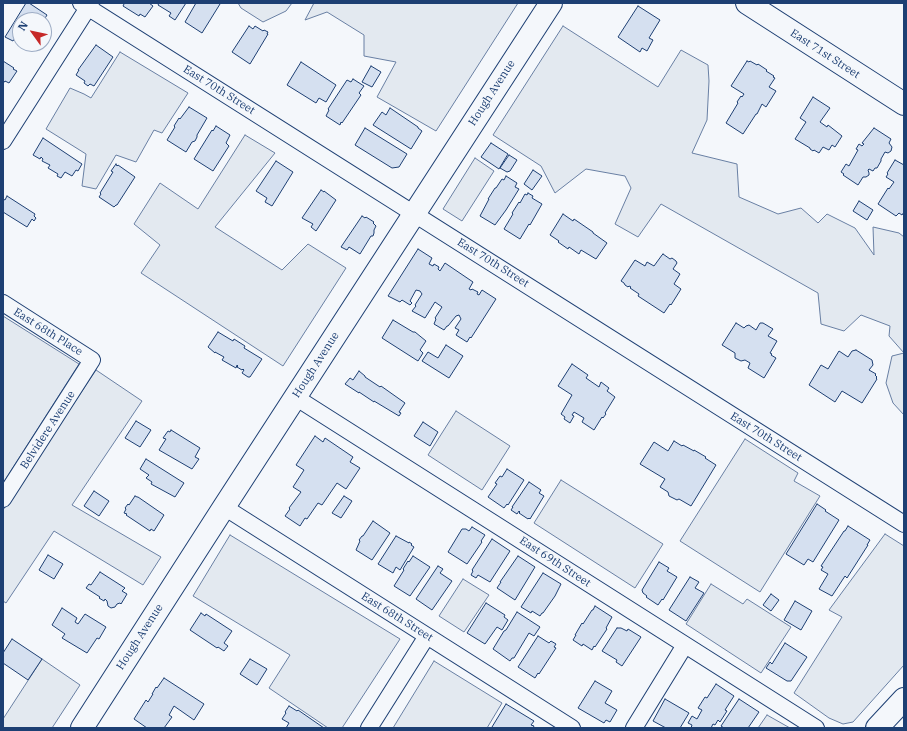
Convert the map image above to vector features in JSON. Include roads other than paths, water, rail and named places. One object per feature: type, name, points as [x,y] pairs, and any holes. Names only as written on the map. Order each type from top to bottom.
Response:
[{"type":"street","name":"Hough Avenue","points":[[82,728],[551,3]]},
{"type":"street","name":"East 71st Street","points":[[747,3],[904,104]]},
{"type":"street","name":"East 70th Street","points":[[87,4],[414,214],[904,524]]},
{"type":"street","points":[[3,141],[87,4]]},
{"type":"street","name":"East 68th Place","points":[[3,304],[92,360]]},
{"type":"street","name":"Belvidere Avenue","points":[[3,500],[92,360]]},
{"type":"street","name":"East 69th Street","points":[[295,397],[816,728]]},
{"type":"street","name":"East 68th Street","points":[[224,507],[572,728]]},
{"type":"street","points":[[369,728],[427,636]]},
{"type":"street","points":[[634,728],[685,645]]},
{"type":"street","points":[[878,728],[904,699]]}]
